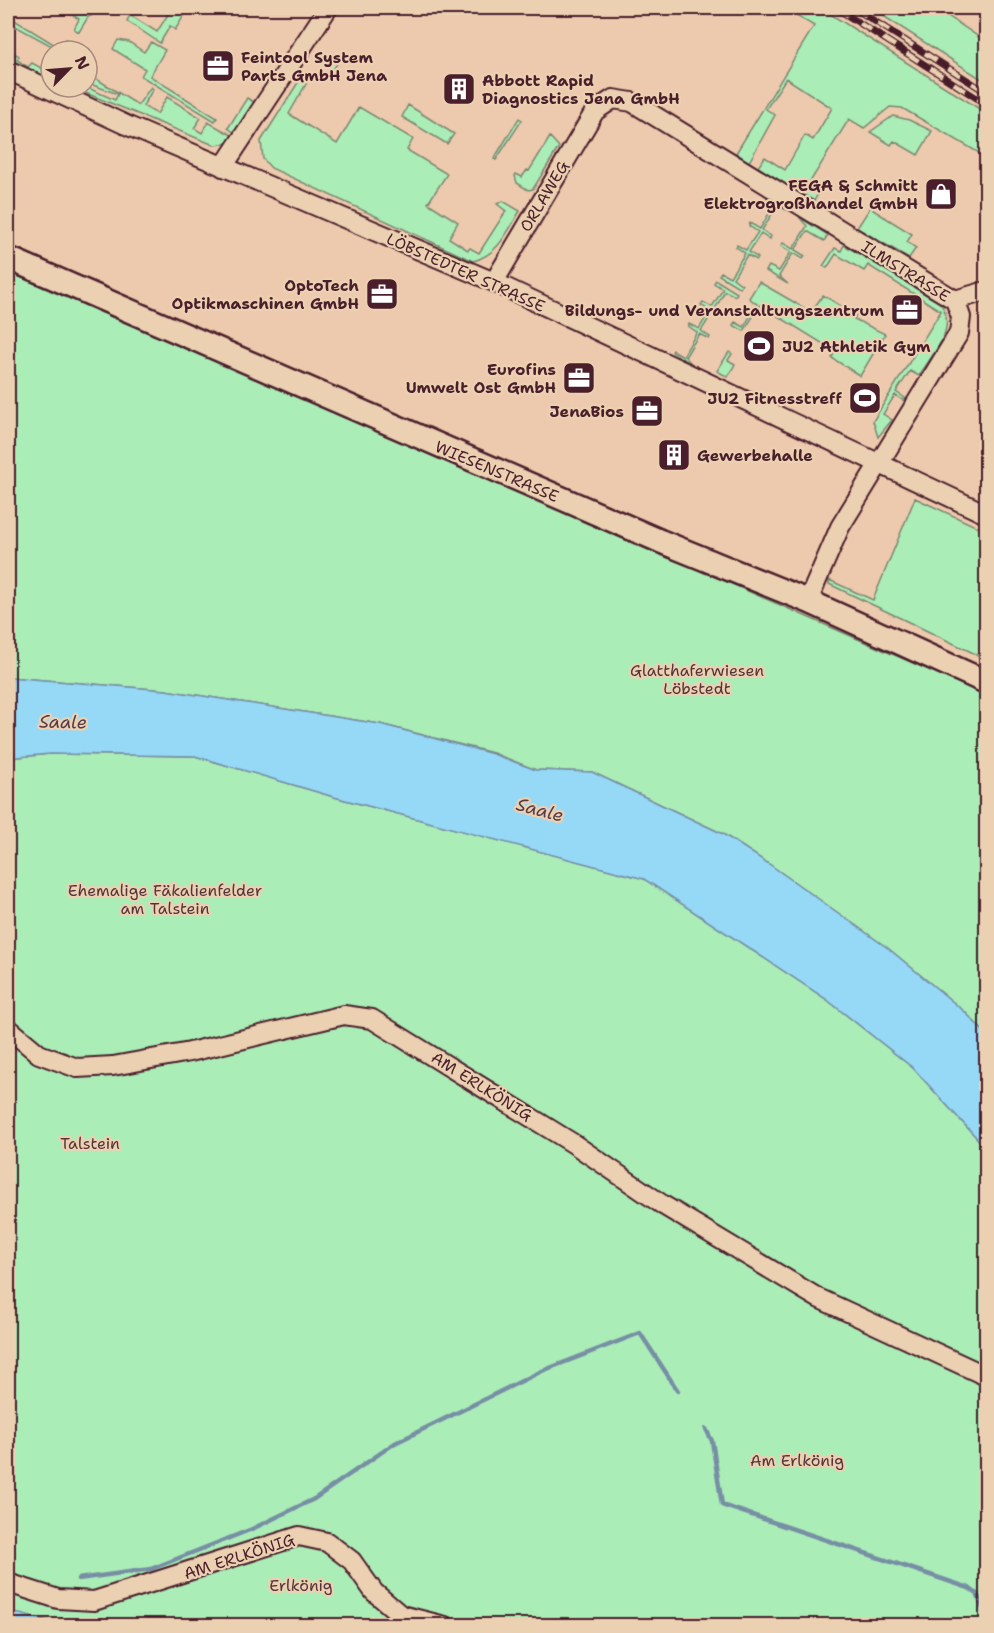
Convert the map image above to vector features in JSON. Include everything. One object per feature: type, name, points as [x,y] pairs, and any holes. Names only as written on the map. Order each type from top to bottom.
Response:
[{"type":"street","points":[[223,167],[328,8]]},
{"type":"street","name":"LÖBSTEDTER STRASSE","points":[[8,70],[223,167],[494,282],[987,514]]},
{"type":"street","name":"ILMSTRASSE","points":[[595,111],[613,99],[632,102],[955,300],[961,317],[959,333],[840,526],[808,601]]},
{"type":"street","name":"ORLAWEG","points":[[494,282],[595,111]]},
{"type":"street","name":"WIESENSTRASSE","points":[[8,258],[649,537],[808,601],[987,682]]},
{"type":"street","points":[[955,300],[987,291]]},
{"type":"street","name":"AM ERLKÖNIG","points":[[8,1028],[39,1054],[77,1068],[113,1066],[190,1052],[344,1015],[372,1019],[574,1144],[663,1205],[818,1298],[987,1377]]},
{"type":"street","name":"AM ERLKÖNIG","points":[[8,1583],[58,1599],[94,1601],[111,1598],[299,1536],[327,1542],[336,1548],[352,1561],[374,1592],[401,1615],[445,1626]]},
{"type":"green space","points":[[8,8],[16,8],[11,18],[45,39],[39,39],[8,22]]},
{"type":"green space","points":[[61,8],[104,8],[104,10],[88,17],[79,32],[74,29],[79,19]]},
{"type":"green space","points":[[172,8],[189,8],[175,30],[170,26],[160,43],[127,21],[130,15],[157,32]]},
{"type":"green space","points":[[785,8],[821,8],[986,113],[986,157],[902,108],[890,107],[864,128],[849,119],[808,185],[819,192],[814,201],[758,167],[765,157],[785,170],[805,135],[813,140],[832,108],[786,78],[766,109],[775,115],[749,162],[736,153],[814,26]]},
{"type":"green space","points":[[871,8],[936,8],[986,42],[986,82]]},
{"type":"green space","points":[[118,40],[129,42],[144,52],[151,42],[165,50],[150,76],[217,118],[215,121],[141,76],[145,69],[113,49]]},
{"type":"green space","points":[[16,54],[19,56],[17,60],[28,67],[32,63],[39,67],[39,74],[8,59],[8,55],[14,58]]},
{"type":"green space","points":[[326,54],[338,62],[331,73],[324,60]]},
{"type":"green space","points":[[304,73],[310,77],[289,114],[337,144],[359,107],[413,139],[407,150],[447,174],[428,203],[458,222],[449,238],[468,250],[470,248],[479,253],[506,211],[497,204],[503,201],[520,211],[495,248],[489,254],[473,261],[271,168],[263,159],[261,141]]},
{"type":"green space","points":[[99,81],[138,105],[151,87],[153,89],[143,106],[157,114],[167,97],[201,118],[194,128],[202,133],[208,122],[237,138],[224,144],[214,145],[99,98],[99,93],[115,100],[118,94],[99,87]]},
{"type":"green space","points":[[247,98],[257,104],[239,136],[228,128]]},
{"type":"green space","points":[[408,105],[454,134],[447,144],[402,117]]},
{"type":"green space","points":[[893,116],[909,120],[932,131],[918,155],[894,141],[891,145],[870,132]]},
{"type":"green space","points":[[519,118],[522,120],[496,160],[494,159]]},
{"type":"green space","points":[[550,137],[559,147],[533,189],[528,190],[517,183],[515,176],[516,174],[522,177],[527,170],[529,171]]},
{"type":"green space","points":[[766,197],[787,210],[777,206],[762,230],[771,236],[770,239],[761,233],[749,252],[758,258],[757,260],[747,255],[733,278],[742,285],[740,288],[719,275],[721,272],[730,277],[745,253],[736,247],[737,245],[746,250],[758,232],[749,226],[750,223],[760,229],[774,205]]},
{"type":"green space","points":[[875,200],[878,202],[873,210],[912,234],[907,242],[916,248],[909,258],[857,228]]},
{"type":"green space","points":[[799,217],[828,235],[824,241],[807,231],[795,250],[805,256],[803,259],[793,253],[779,276],[788,284],[766,271],[769,266],[779,271],[791,252],[781,246],[783,243],[793,249],[807,226]]},
{"type":"green space","points":[[844,245],[940,303],[947,322],[942,341],[919,376],[910,371],[896,392],[905,398],[904,401],[895,395],[883,414],[892,420],[878,437],[873,421],[941,311],[868,265],[864,271],[836,254],[827,268],[823,266],[835,248],[841,251]]},
{"type":"green space","name":"Glatthaferwiesen Löbstedt","points":[[8,268],[986,695],[986,1034],[965,1012],[889,949],[769,864],[723,834],[592,772],[536,770],[493,753],[380,724],[165,690],[8,677]]},
{"type":"green space","points":[[716,280],[737,293],[735,296],[725,291],[715,309],[724,315],[722,318],[713,312],[701,331],[710,337],[709,339],[699,334],[685,357],[693,365],[672,352],[673,350],[683,356],[697,332],[688,326],[689,324],[699,329],[710,311],[701,305],[703,302],[712,307],[723,289],[714,283]]},
{"type":"green space","points":[[759,282],[811,312],[823,295],[856,315],[854,319],[885,334],[860,376],[832,358],[835,351],[760,305],[744,331],[733,325],[735,322],[744,327],[757,304],[749,298]]},
{"type":"green space","points":[[729,352],[732,354],[728,360],[735,364],[728,377],[717,371]]},
{"type":"green space","points":[[915,498],[986,531],[986,659],[829,584],[829,580],[873,600]]},
{"type":"green space","points":[[50,754],[195,756],[334,797],[645,879],[826,999],[913,1068],[986,1148],[986,1625],[8,1625],[8,758]]},
{"type":"water","name":"Saale","points":[[8,677],[165,690],[380,724],[493,754],[536,770],[592,772],[723,834],[889,949],[965,1012],[986,1034],[986,1148],[913,1068],[826,999],[644,879],[334,797],[195,756],[50,754],[8,758]]},
{"type":"water","points":[[8,1611],[55,1623],[57,1625],[8,1625]]},
{"type":"waterway","points":[[78,1579],[151,1569],[252,1529],[314,1499],[395,1443],[542,1371],[640,1333],[678,1391]]},
{"type":"waterway","points":[[706,1429],[712,1441],[722,1505],[969,1588],[977,1594],[986,1616]]},
{"type":"railway","points":[[836,8],[986,104]]},
{"type":"railway","points":[[854,8],[986,92]]},
{"type":"place","name":"Feintool System Parts GmbH Jena","points":[[218,66]]},
{"type":"place","name":"Abbott Rapid Diagnostics Jena GmbH","points":[[459,89]]},
{"type":"place","name":"FEGA & Schmitt Elektrogroßhandel GmbH","points":[[941,194]]},
{"type":"place","name":"OptoTech Optikmaschinen GmbH","points":[[382,294]]},
{"type":"place","name":"Bildungs- und Veranstaltungszentrum","points":[[907,310]]},
{"type":"place","name":"JU2 Athletik Gym","points":[[759,346]]},
{"type":"place","name":"Eurofins Umwelt Ost GmbH","points":[[579,378]]},
{"type":"place","name":"JU2 Fitnesstreff","points":[[865,398]]},
{"type":"place","name":"JenaBios","points":[[647,411]]},
{"type":"place","name":"Gewerbehalle","points":[[674,455]]},
{"type":"park label","name":"Ehemalige Fäkalienfelder am Talstein","points":[[165,899]]},
{"type":"park label","name":"Talstein","points":[[90,1143]]},
{"type":"park label","name":"Am Erlkönig","points":[[797,1460]]},
{"type":"park label","name":"Erlkönig","points":[[301,1585]]}]
